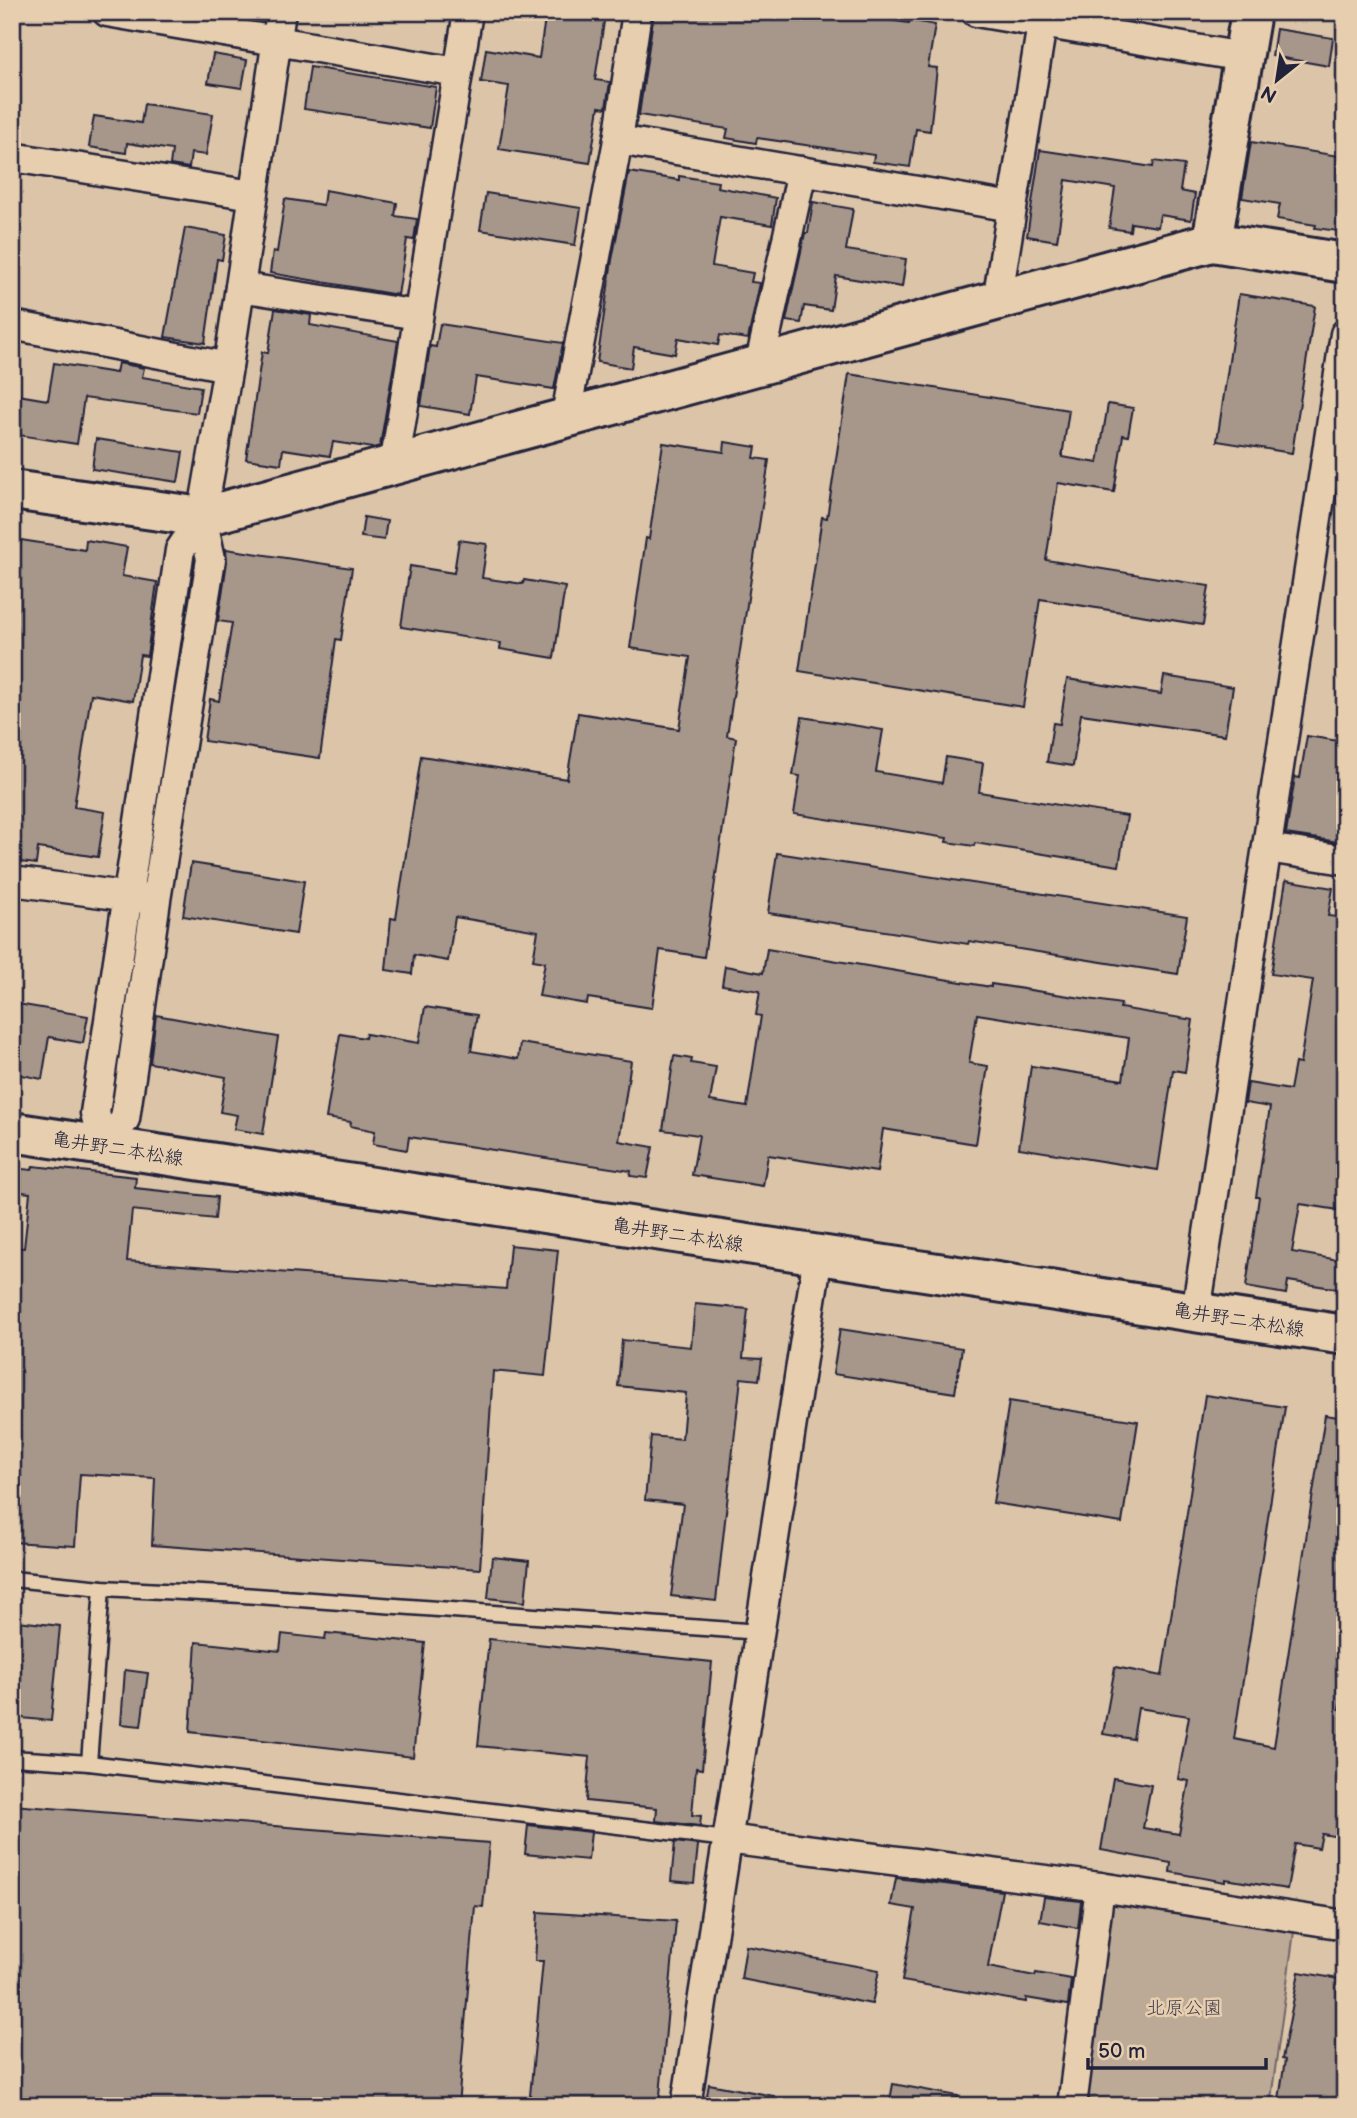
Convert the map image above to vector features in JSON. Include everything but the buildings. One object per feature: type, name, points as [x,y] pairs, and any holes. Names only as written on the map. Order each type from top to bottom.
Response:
[{"type":"street","points":[[107,12],[457,72]]},
{"type":"street","points":[[104,1146],[125,1118],[156,900],[211,559],[202,517],[228,367],[281,12]]},
{"type":"street","points":[[394,466],[468,12]]},
{"type":"street","points":[[565,419],[618,140],[637,12]]},
{"type":"street","points":[[976,12],[1243,57]]},
{"type":"street","points":[[1212,242],[1251,12]]},
{"type":"street","points":[[998,301],[1042,24]]},
{"type":"street","points":[[618,140],[1012,207]]},
{"type":"street","points":[[12,157],[253,195]]},
{"type":"street","points":[[760,367],[802,171]]},
{"type":"street","points":[[12,491],[202,517],[1212,242],[1345,263]]},
{"type":"street","points":[[240,287],[418,315]]},
{"type":"street","points":[[12,325],[228,367]]},
{"type":"street","points":[[1196,1312],[1345,334]]},
{"type":"street","points":[[104,1146],[95,1113],[180,550],[202,517]]},
{"type":"street","points":[[1266,848],[1345,860]]},
{"type":"street","points":[[12,881],[156,900]]},
{"type":"street","name":"亀井野二本松線","points":[[12,1132],[1345,1335]]},
{"type":"street","points":[[687,2106],[818,1255]]},
{"type":"street","points":[[727,1839],[1100,1887],[1345,1925]]},
{"type":"street","points":[[1072,2106],[1100,1887]]},
{"type":"lane","points":[[12,1579],[102,1588],[256,1596],[760,1632]]},
{"type":"lane","points":[[89,1763],[102,1588]]},
{"type":"lane","points":[[12,1758],[89,1763],[623,1829],[727,1839]]},
{"type":"green space","name":"北原公園","points":[[1100,1887],[1296,1917],[1270,2106],[1136,2106],[1073,2097]]}]
